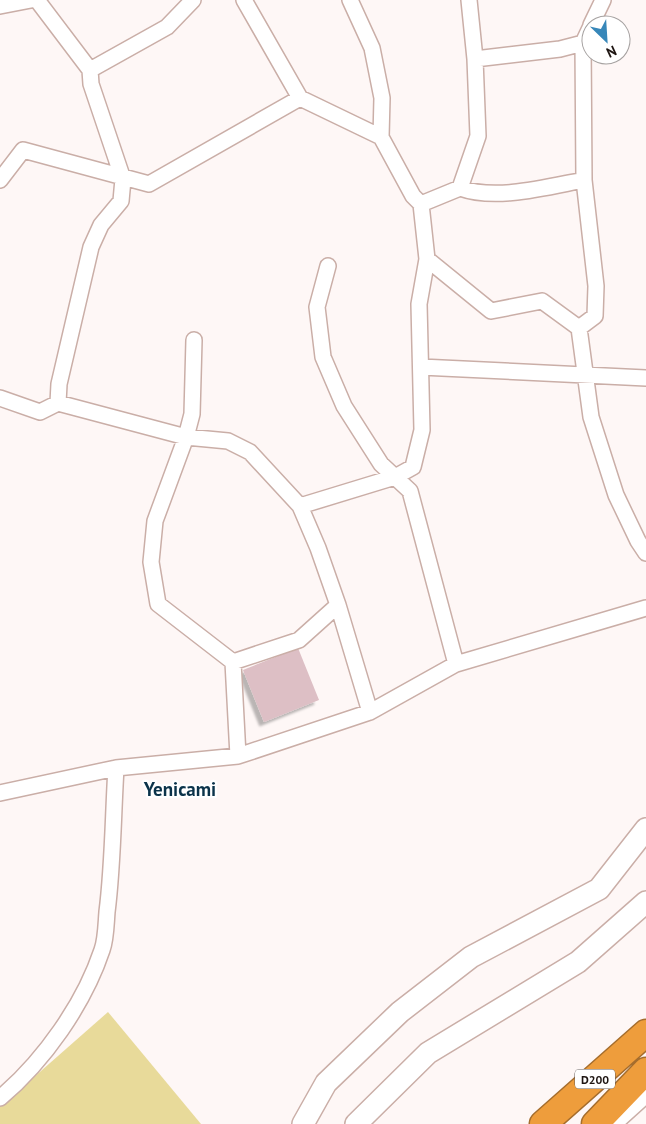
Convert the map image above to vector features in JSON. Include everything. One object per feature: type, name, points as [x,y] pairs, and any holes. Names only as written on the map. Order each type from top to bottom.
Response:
[{"type":"highway","name":"D200","points":[[543,1124],[646,1033]]},
{"type":"highway","name":"D200","points":[[594,1124],[646,1071]]},
{"type":"street","points":[[0,6],[31,0]]},
{"type":"street","points":[[37,0],[90,70],[91,84],[123,179],[121,201],[101,225],[91,247],[59,384],[58,404]]},
{"type":"street","points":[[90,70],[167,27],[193,0]]},
{"type":"street","points":[[244,0],[300,98],[381,137]]},
{"type":"street","points":[[300,506],[395,478],[413,466],[422,430],[419,304],[427,259],[421,204],[413,196],[381,137],[382,98],[372,48],[350,0]]},
{"type":"street","points":[[460,188],[478,136],[475,59],[469,0]]},
{"type":"street","points":[[596,15],[603,0]]},
{"type":"street","points":[[475,59],[560,49],[581,44]]},
{"type":"street","points":[[579,328],[595,316],[596,286],[584,180],[583,65]]},
{"type":"street","points":[[0,180],[23,150],[123,179],[149,184],[300,98]]},
{"type":"street","points":[[421,204],[460,188],[469,192],[521,192],[584,180]]},
{"type":"street","points":[[427,259],[491,311],[542,301],[579,328],[587,373],[591,416],[616,495],[638,541],[646,553]]},
{"type":"street","points":[[328,266],[317,307],[323,357],[344,406],[381,464],[410,491],[456,664]]},
{"type":"street","points":[[194,340],[192,414],[186,437],[155,521],[151,562],[158,604],[233,662],[238,756]]},
{"type":"street","points":[[421,367],[587,373],[646,378]]},
{"type":"street","points":[[0,398],[40,412],[58,404],[186,437],[228,441],[250,452],[300,506],[318,548],[338,605],[370,712]]},
{"type":"street","points":[[233,662],[299,640],[338,605]]},
{"type":"street","points":[[0,793],[116,768],[238,756],[370,712],[456,664],[646,608]]},
{"type":"street","points":[[0,1098],[24,1078],[49,1047],[73,1012],[103,949],[109,898],[116,768]]},
{"type":"street","points":[[302,1124],[326,1083],[400,1012],[471,957],[598,889],[646,829]]},
{"type":"street","points":[[356,1124],[428,1053],[578,962],[646,902]]},
{"type":"street","points":[[534,1124],[646,1019]]},
{"type":"street","points":[[610,1124],[646,1091]]},
{"type":"shaded area","points":[[108,1012],[201,1124],[0,1124],[0,1107]]},
{"type":"building","points":[[298,648],[319,700],[264,722],[243,670]]},
{"type":"district","name":"Yenicami","points":[[180,789]]}]
